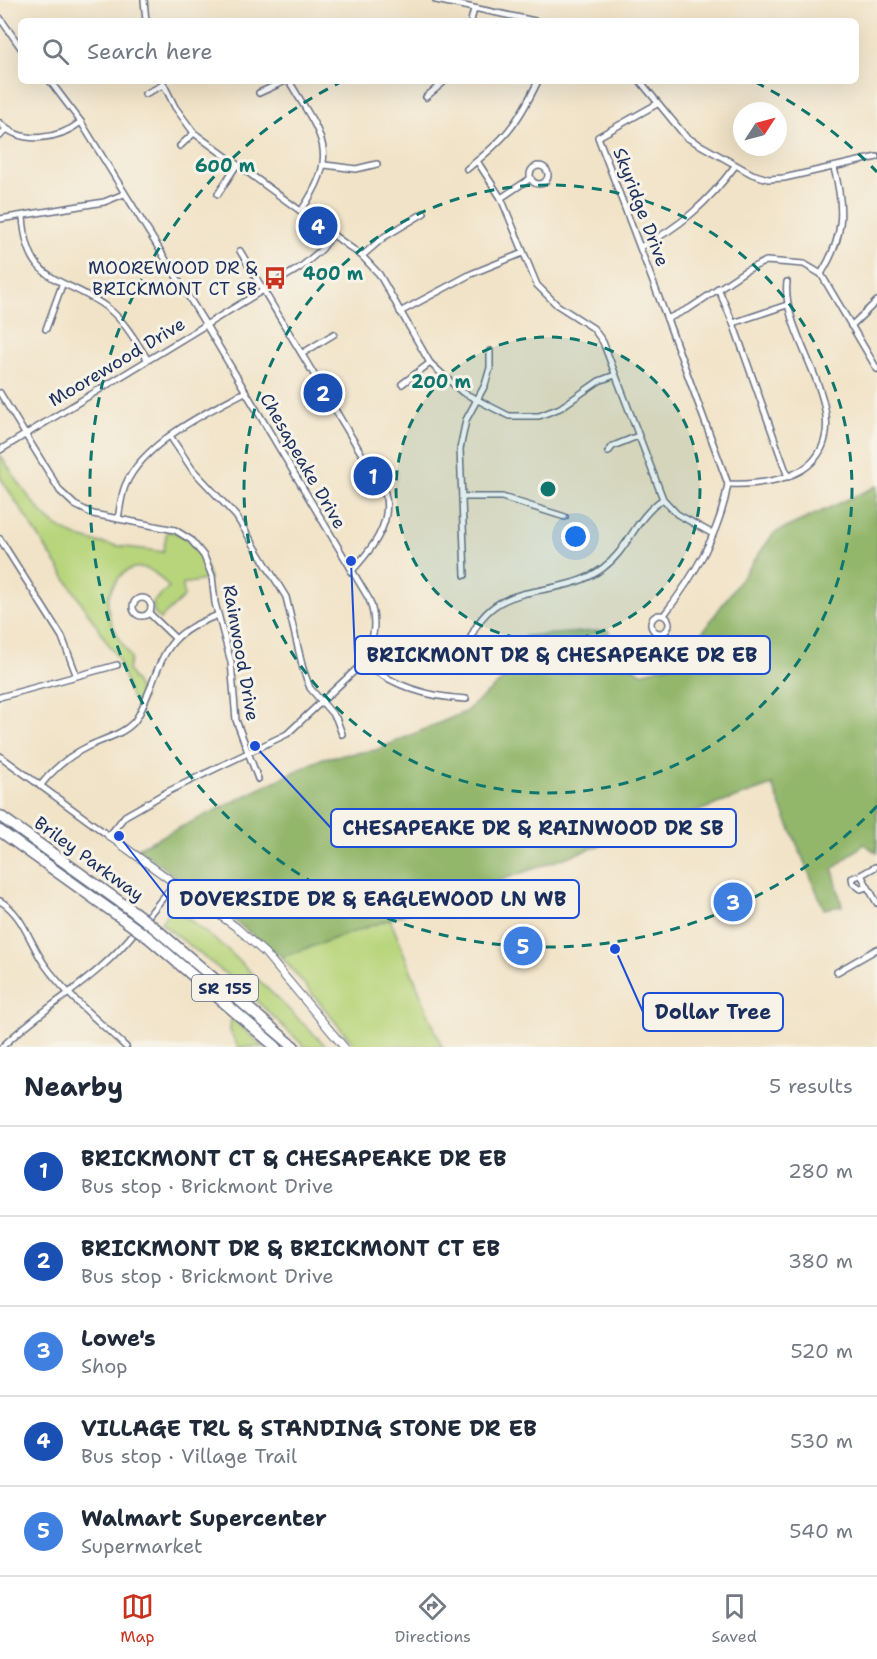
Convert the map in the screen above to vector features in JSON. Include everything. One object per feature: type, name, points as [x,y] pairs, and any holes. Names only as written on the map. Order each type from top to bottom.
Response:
[{"type":"highway","name":"Briley Parkway","points":[[0,816],[134,912],[153,934],[275,1047]]},
{"type":"highway","name":"Briley Parkway","points":[[0,831],[127,922],[153,934],[294,1047]]},
{"type":"street","points":[[144,0],[146,18]]},
{"type":"street","points":[[436,0],[520,18]]},
{"type":"street","points":[[472,18],[474,9]]},
{"type":"street","points":[[0,18],[18,44]]},
{"type":"street","name":"Chesapeake Drive","points":[[52,84],[81,122],[206,326],[373,610],[373,640],[363,663],[287,734],[166,792],[124,816],[109,836]]},
{"type":"street","points":[[145,94],[161,84]]},
{"type":"street","points":[[164,84],[175,107],[194,133],[236,166],[362,256],[379,274],[430,363],[462,392],[509,416],[539,416],[560,408],[599,381],[615,375]]},
{"type":"street","points":[[259,93],[278,84]]},
{"type":"street","points":[[292,84],[317,129],[325,165],[317,187],[301,211]]},
{"type":"street","points":[[426,97],[441,84]]},
{"type":"street","points":[[467,169],[498,145],[522,116],[537,84]]},
{"type":"street","points":[[642,84],[686,137],[735,166],[768,179],[834,168],[877,157]]},
{"type":"street","name":"Skyridge Drive","points":[[657,104],[598,137],[728,484]]},
{"type":"street","points":[[0,123],[6,129],[40,138],[57,136],[81,122]]},
{"type":"street","points":[[0,136],[6,129]]},
{"type":"street","points":[[180,146],[194,133]]},
{"type":"street","points":[[477,161],[501,198],[532,276],[546,296],[593,328],[603,342],[663,499],[677,514],[697,528],[713,534]]},
{"type":"street","points":[[325,165],[356,169],[377,164]]},
{"type":"street","points":[[218,194],[236,166]]},
{"type":"street","points":[[640,247],[658,238],[701,207],[735,166]]},
{"type":"street","points":[[821,274],[833,255],[838,239],[842,197],[834,168]]},
{"type":"street","points":[[501,198],[531,178]]},
{"type":"street","points":[[0,219],[104,202],[124,194]]},
{"type":"street","points":[[362,256],[384,237],[424,213]]},
{"type":"street","points":[[23,217],[26,245],[38,265],[62,285],[88,295],[109,309],[126,325],[148,360]]},
{"type":"street","name":"Moorewood Drive","points":[[0,450],[302,267],[322,249],[333,234]]},
{"type":"street","points":[[240,252],[379,480],[387,504],[380,533],[370,550],[351,572]]},
{"type":"street","points":[[400,312],[471,274],[523,253]]},
{"type":"street","points":[[667,319],[690,308],[718,288],[766,261],[804,264],[821,274],[877,369]]},
{"type":"street","points":[[664,615],[688,584],[720,521],[728,484],[788,477],[804,469],[818,455],[826,426],[822,398],[787,305],[786,282]]},
{"type":"street","points":[[46,329],[62,285]]},
{"type":"street","points":[[718,288],[733,323],[788,477]]},
{"type":"street","points":[[851,326],[877,302]]},
{"type":"street","points":[[733,323],[787,305]]},
{"type":"street","points":[[303,353],[334,334]]},
{"type":"street","points":[[465,575],[459,449],[466,420],[490,368],[490,351]]},
{"type":"street","points":[[402,384],[430,363]]},
{"type":"street","points":[[118,519],[124,487],[136,466],[170,436],[215,407],[245,392]]},
{"type":"street","name":"Rainwood Drive","points":[[0,393],[60,491],[75,505],[93,514],[175,530],[191,540],[204,556],[212,576],[218,615],[231,662],[236,720],[258,779]]},
{"type":"street","points":[[170,436],[192,470],[236,516],[286,597],[303,669],[310,688],[336,718],[342,734]]},
{"type":"street","points":[[608,452],[613,446],[638,436]]},
{"type":"street","points":[[462,497],[502,497],[521,501],[565,517]]},
{"type":"street","points":[[469,642],[486,612],[506,598],[576,581],[603,568],[615,558],[642,516],[663,499]]},
{"type":"street","points":[[0,538],[62,637],[76,674]]},
{"type":"street","points":[[149,613],[175,638]]},
{"type":"street","points":[[40,786],[55,767],[70,755],[132,723],[141,711],[160,661],[175,638],[218,615]]},
{"type":"street","points":[[363,663],[386,680],[418,693],[466,699]]},
{"type":"street","points":[[0,688],[1,697],[76,674],[117,665]]},
{"type":"street","points":[[0,756],[236,927],[265,953],[344,1047]]},
{"type":"street","points":[[867,887],[861,889],[853,883],[852,878],[875,867]]},
{"type":"street","points":[[861,874],[877,903]]},
{"type":"street","points":[[2,1047],[20,1029],[71,994],[116,956],[174,884]]},
{"type":"street","points":[[0,901],[17,916],[45,965],[71,994],[126,1047]]},
{"type":"street","points":[[837,972],[877,949]]},
{"type":"green space","points":[[0,455],[41,512],[60,528],[73,535],[102,543],[163,552],[167,531],[176,533],[190,542],[200,555],[210,579],[183,584],[184,597],[160,619],[154,613],[153,602],[169,587],[151,570],[136,568],[129,570],[117,580],[110,593],[109,614],[131,658],[128,670],[144,697],[139,708],[131,697],[118,659],[0,477]]},
{"type":"green space","points":[[877,486],[877,853],[864,844],[833,869],[842,906],[824,909],[772,785],[282,957],[138,848],[323,758],[376,750],[465,712],[520,665],[525,636],[608,630],[619,659],[641,673],[681,662],[774,533]]},
{"type":"green space","points":[[172,906],[228,950],[327,1047],[305,1047],[241,986],[161,923]]},
{"type":"green space","points":[[390,919],[442,1047],[356,1047],[282,957]]},
{"type":"green space","points":[[231,1017],[263,1047],[238,1047],[230,1031]]},
{"type":"place","name":"VILLAGE TRL & STANDING STONE DR EB","points":[[318,226]]},
{"type":"place","name":"MOOREWOOD DR & BRICKMONT CT SB","points":[[275,278]]},
{"type":"place","name":"BRICKMONT DR & BRICKMONT CT EB","points":[[323,393]]},
{"type":"place","name":"BRICKMONT CT & CHESAPEAKE DR EB","points":[[373,476]]},
{"type":"place","name":"BRICKMONT DR & CHESAPEAKE DR EB","points":[[351,561]]},
{"type":"place","name":"CHESAPEAKE DR & RAINWOOD DR SB","points":[[255,746]]},
{"type":"place","name":"DOVERSIDE DR & EAGLEWOOD LN WB","points":[[119,836]]},
{"type":"place","name":"Lowe's","points":[[733,902]]},
{"type":"place","name":"Walmart Supercenter","points":[[523,946]]},
{"type":"place","name":"Dollar Tree","points":[[615,949]]}]
